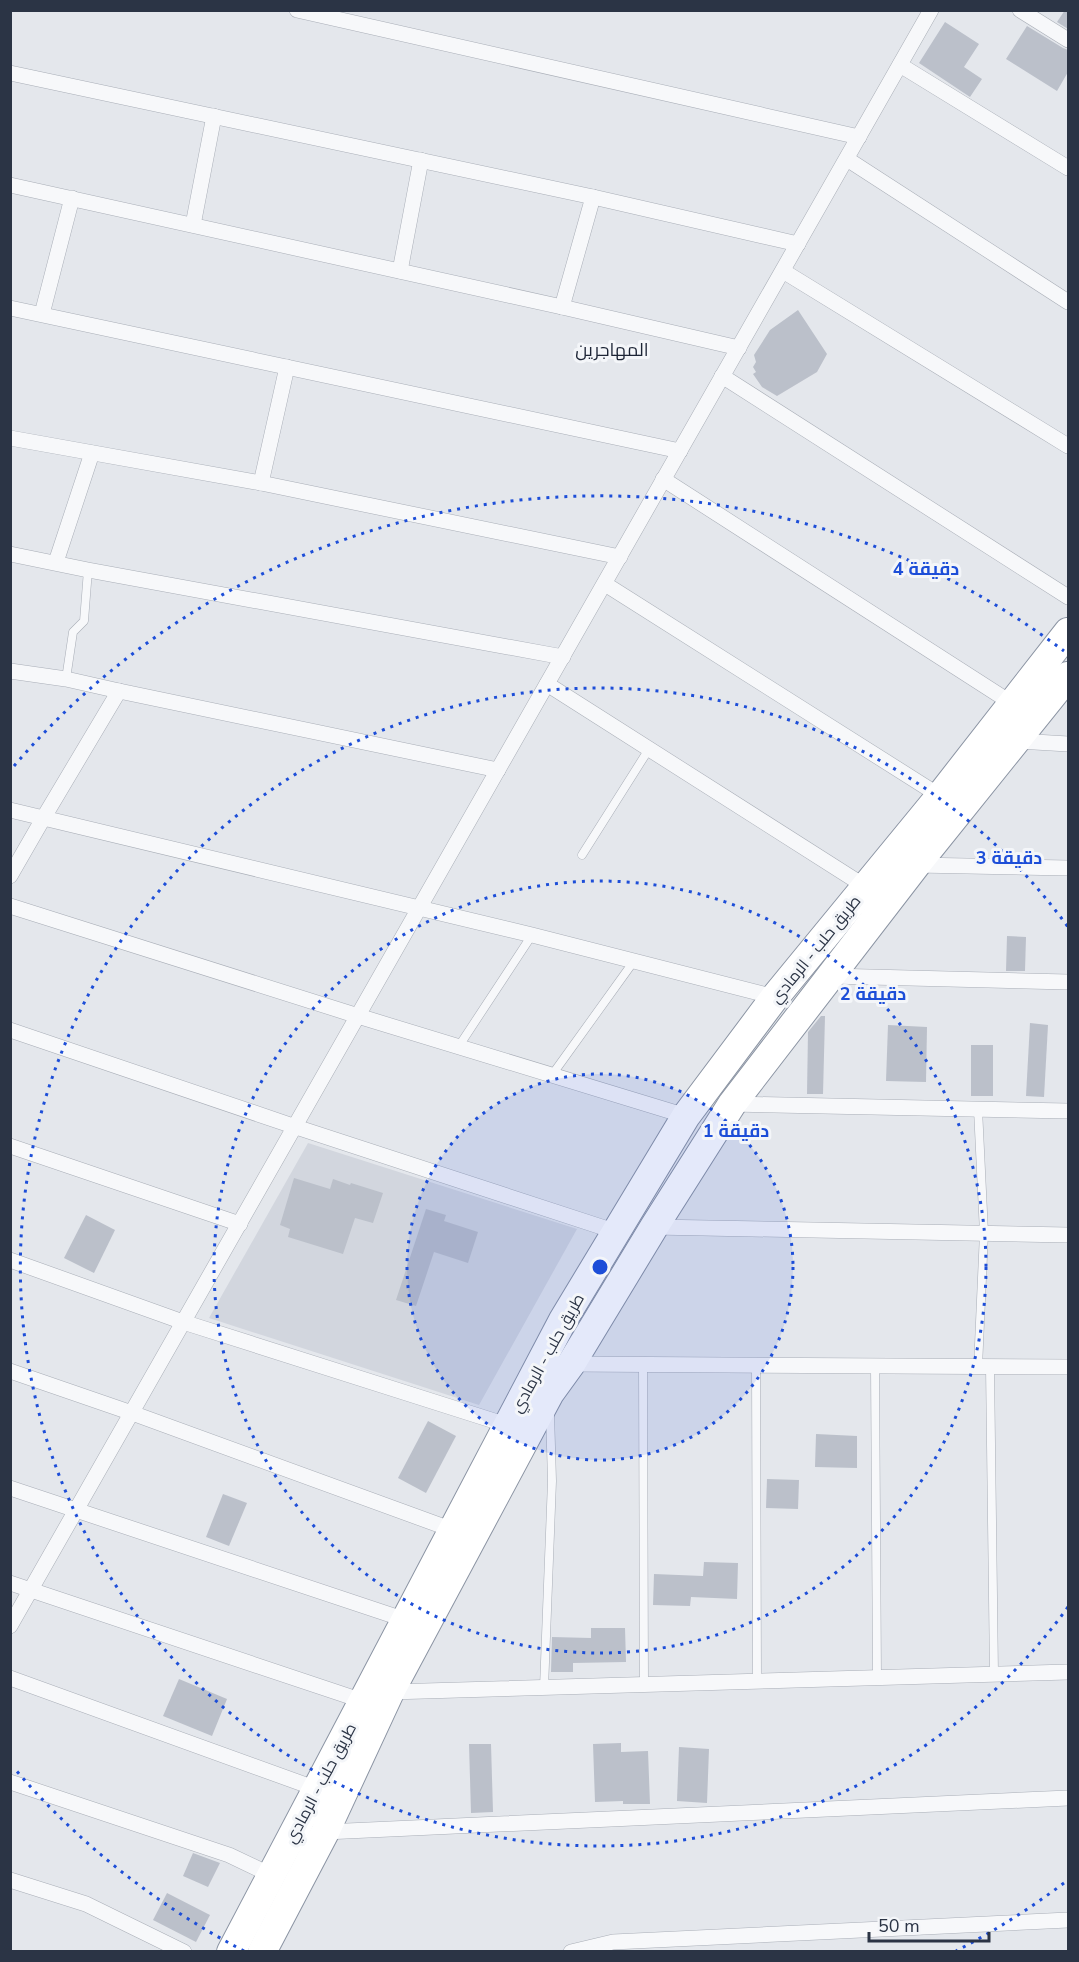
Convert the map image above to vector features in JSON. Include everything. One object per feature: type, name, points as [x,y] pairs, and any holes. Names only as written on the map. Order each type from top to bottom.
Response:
[{"type":"highway","name":"طريق حلب - الرمادي","points":[[231,1952],[563,1320],[686,1116],[775,997],[940,796],[1068,632]]},
{"type":"highway","name":"طريق حلب - الرمادي","points":[[262,1952],[325,1832],[390,1692],[550,1393],[571,1364],[654,1227],[732,1104],[916,865],[1068,676]]},
{"type":"street","points":[[297,10],[859,137]]},
{"type":"street","points":[[10,1626],[931,10]]},
{"type":"street","points":[[1020,10],[1068,40]]},
{"type":"street","points":[[900,65],[1068,168]]},
{"type":"street","points":[[10,73],[593,197],[798,244]]},
{"type":"street","points":[[193,225],[214,116]]},
{"type":"street","points":[[847,159],[1068,302]]},
{"type":"street","points":[[400,271],[421,160]]},
{"type":"street","points":[[10,185],[739,348]]},
{"type":"street","points":[[562,307],[593,197]]},
{"type":"street","points":[[42,314],[72,198]]},
{"type":"street","points":[[783,271],[1068,446]]},
{"type":"street","points":[[10,308],[680,451]]},
{"type":"street","points":[[261,483],[287,367]]},
{"type":"street","points":[[722,376],[1068,597]]},
{"type":"street","points":[[10,438],[261,483],[620,557]]},
{"type":"street","points":[[56,562],[92,453]]},
{"type":"street","points":[[663,479],[1012,704]]},
{"type":"street","points":[[10,554],[563,657]]},
{"type":"street","points":[[605,584],[940,796]]},
{"type":"street","points":[[10,671],[66,679],[498,770]]},
{"type":"street","points":[[547,684],[866,886]]},
{"type":"street","points":[[10,876],[119,691]]},
{"type":"street","points":[[1018,741],[1068,744]]},
{"type":"street","points":[[10,810],[532,935],[775,997]]},
{"type":"street","points":[[916,865],[1068,868]]},
{"type":"street","points":[[10,906],[358,1016],[686,1116]]},
{"type":"street","points":[[830,976],[1068,982]]},
{"type":"street","points":[[10,1030],[617,1232]]},
{"type":"street","points":[[732,1104],[1068,1111]]},
{"type":"street","points":[[10,1146],[240,1224]]},
{"type":"street","points":[[654,1227],[1068,1235]]},
{"type":"street","points":[[10,1260],[183,1322],[507,1425]]},
{"type":"street","points":[[571,1364],[1068,1367]]},
{"type":"street","points":[[10,1371],[453,1530]]},
{"type":"street","points":[[10,1488],[406,1620]]},
{"type":"street","points":[[10,1583],[363,1701]]},
{"type":"street","points":[[390,1692],[1068,1672]]},
{"type":"street","points":[[10,1678],[317,1789]]},
{"type":"street","points":[[10,1782],[229,1855],[272,1875]]},
{"type":"street","points":[[325,1832],[1068,1798]]},
{"type":"street","points":[[10,1880],[86,1904],[184,1952]]},
{"type":"street","points":[[571,1952],[614,1942],[1068,1920]]},
{"type":"lane","points":[[66,679],[73,633],[84,621],[88,570]]},
{"type":"lane","points":[[582,855],[649,749]]},
{"type":"lane","points":[[459,1046],[532,935]]},
{"type":"lane","points":[[552,1075],[634,961]]},
{"type":"lane","points":[[978,1109],[984,1233],[984,1367],[994,1675]]},
{"type":"lane","points":[[643,1365],[644,1685]]},
{"type":"lane","points":[[756,1366],[757,1682]]},
{"type":"lane","points":[[875,1366],[877,1678]]},
{"type":"lane","points":[[543,1688],[552,1481],[550,1393]]},
{"type":"shaded area","points":[[308,1143],[577,1229],[479,1405],[209,1318]]},
{"type":"building","points":[[1065,10],[1068,10],[1068,29],[1057,22]]},
{"type":"building","points":[[945,22],[979,44],[964,67],[982,79],[970,97],[919,63]]},
{"type":"building","points":[[1027,26],[1068,50],[1068,72],[1057,91],[1006,59]]},
{"type":"building","points":[[798,310],[827,354],[817,372],[777,396],[762,387],[753,374],[756,372],[753,367],[756,362],[754,355],[770,330]]},
{"type":"building","points":[[1007,936],[1026,937],[1025,971],[1006,971]]},
{"type":"building","points":[[821,1016],[825,1016],[823,1094],[807,1094],[808,1032]]},
{"type":"building","points":[[1030,1023],[1048,1025],[1044,1097],[1026,1096]]},
{"type":"building","points":[[888,1025],[927,1027],[926,1082],[886,1081]]},
{"type":"building","points":[[971,1045],[993,1045],[993,1096],[971,1096]]},
{"type":"building","points":[[294,1178],[330,1189],[333,1179],[383,1193],[373,1223],[355,1218],[343,1254],[288,1237],[290,1229],[280,1225]]},
{"type":"building","points":[[426,1209],[446,1215],[444,1221],[478,1232],[468,1263],[434,1252],[416,1306],[396,1300]]},
{"type":"building","points":[[86,1215],[115,1230],[94,1273],[64,1258]]},
{"type":"building","points":[[428,1421],[456,1436],[426,1493],[398,1478]]},
{"type":"building","points":[[816,1434],[857,1436],[857,1468],[815,1467]]},
{"type":"building","points":[[767,1479],[799,1480],[798,1509],[766,1508]]},
{"type":"building","points":[[223,1494],[247,1503],[229,1546],[206,1537]]},
{"type":"building","points":[[704,1562],[738,1563],[737,1599],[691,1597],[690,1606],[653,1605],[654,1574],[703,1576]]},
{"type":"building","points":[[591,1628],[625,1628],[626,1662],[573,1663],[573,1672],[551,1672],[552,1637],[591,1638]]},
{"type":"building","points":[[179,1679],[227,1699],[212,1736],[163,1716]]},
{"type":"building","points":[[621,1743],[621,1752],[648,1751],[650,1804],[623,1804],[623,1801],[595,1802],[593,1744]]},
{"type":"building","points":[[469,1744],[491,1744],[493,1812],[471,1813]]},
{"type":"building","points":[[679,1747],[709,1749],[707,1803],[677,1801]]},
{"type":"building","points":[[193,1853],[220,1863],[208,1887],[183,1876]]},
{"type":"building","points":[[167,1893],[210,1915],[196,1942],[153,1920]]},
{"type":"district","name":"المهاجرين","points":[[612,350]]}]
